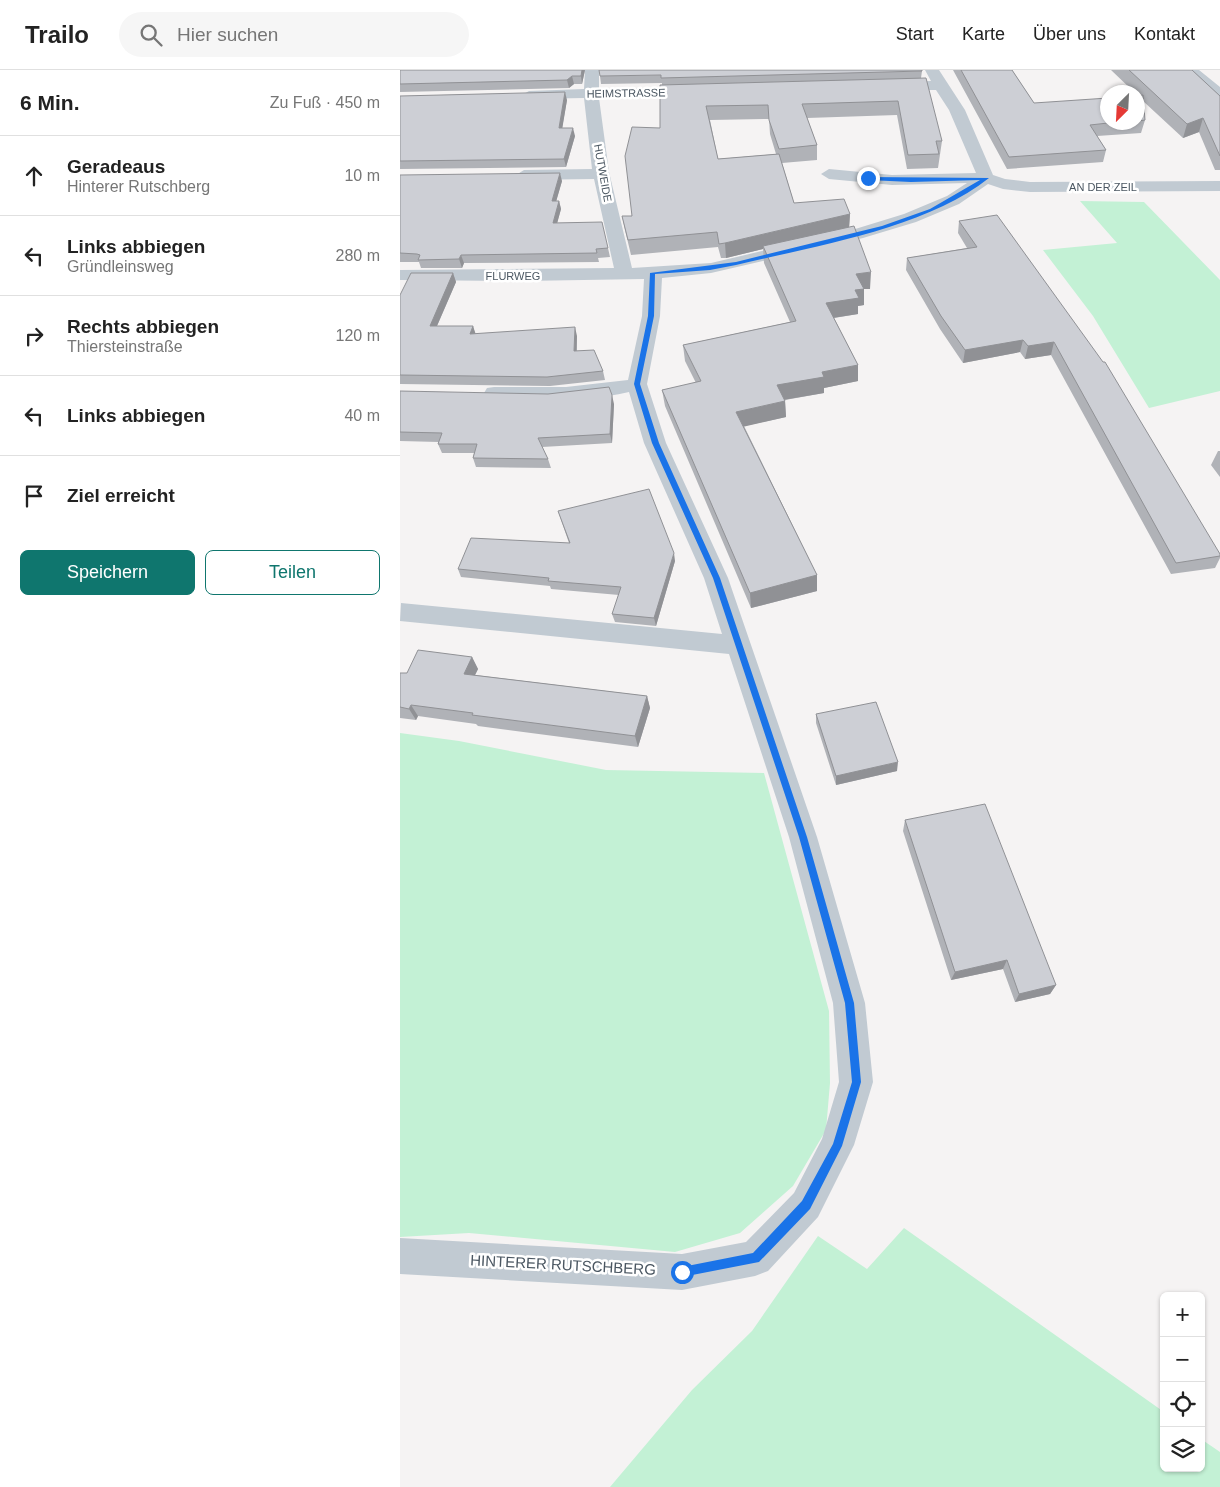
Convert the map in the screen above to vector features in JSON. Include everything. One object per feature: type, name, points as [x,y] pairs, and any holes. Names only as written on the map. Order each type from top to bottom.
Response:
[{"type":"street","name":"HUTWEIDE","points":[[592,70],[590,93],[602,174],[616,240],[626,274]]},
{"type":"street","points":[[932,70],[957,110],[986,178]]},
{"type":"street","points":[[1190,70],[1220,95]]},
{"type":"street","points":[[874,87],[942,85]]},
{"type":"street","name":"HEIMSTRASSE","points":[[514,95],[717,90]]},
{"type":"street","points":[[506,175],[602,174]]},
{"type":"street","name":"AN DER ZEIL","points":[[829,174],[911,181],[986,178],[1003,184],[1030,187],[1220,186]]},
{"type":"street","name":"FLURWEG","points":[[400,275],[523,276],[626,274],[710,268],[736,264],[884,227],[932,210],[986,178]]},
{"type":"street","points":[[401,612],[739,645],[716,578],[655,443],[637,384],[651,316],[653,273]]},
{"type":"street","points":[[477,393],[573,394],[606,392],[637,384]]},
{"type":"street","name":"HINTERER RUTSCHBERG","points":[[400,1256],[682,1272],[755,1258],[806,1205],[837,1146],[856,1082],[849,1003],[803,837],[739,645]]},
{"type":"green space","points":[[1080,201],[1144,202],[1220,280],[1220,391],[1149,408],[1093,316],[1043,250],[1117,243]]},
{"type":"green space","points":[[400,733],[459,741],[606,770],[764,773],[829,1011],[830,1083],[826,1130],[793,1186],[740,1233],[675,1252],[469,1233],[400,1237]]},
{"type":"green space","points":[[904,1228],[1160,1409],[1160,1472],[1205,1472],[1205,1442],[1220,1452],[1220,1487],[610,1487],[692,1390],[752,1331],[818,1236],[867,1269]]},
{"type":"building","points":[[400,70],[582,70],[581,76],[572,76],[567,80],[400,84]]},
{"type":"building","points":[[599,70],[922,71],[661,78],[661,75],[600,76]]},
{"type":"building","points":[[961,70],[1012,70],[1034,103],[1100,99],[1100,124],[1090,125],[1106,150],[1009,157]]},
{"type":"building","points":[[1129,70],[1192,70],[1220,96],[1220,156],[1203,118],[1187,124]]},
{"type":"building","points":[[926,78],[942,141],[936,141],[939,154],[908,155],[898,101],[802,104],[817,145],[779,149],[769,120],[768,105],[706,106],[718,159],[779,154],[794,203],[844,199],[850,214],[719,244],[717,232],[628,240],[622,216],[632,216],[625,156],[632,127],[660,128],[660,85]]},
{"type":"building","points":[[565,92],[559,128],[573,128],[564,159],[400,161],[400,96]]},
{"type":"building","points":[[560,173],[552,201],[559,201],[553,223],[602,222],[608,248],[596,249],[597,253],[461,255],[459,259],[418,260],[420,255],[400,253],[400,175]]},
{"type":"building","points":[[997,215],[1103,362],[1105,362],[1220,556],[1176,563],[1054,342],[1028,346],[1023,340],[965,350],[941,316],[907,258],[977,247],[959,221]]},
{"type":"building","points":[[854,226],[871,272],[856,274],[864,289],[855,290],[859,298],[826,303],[858,365],[822,372],[824,377],[777,385],[785,401],[736,412],[817,575],[750,593],[662,390],[701,381],[683,345],[796,321],[763,246]]},
{"type":"building","points":[[411,273],[453,273],[430,326],[473,326],[470,334],[575,327],[574,351],[594,350],[603,371],[547,377],[400,375],[400,295]]},
{"type":"building","points":[[609,387],[612,395],[610,434],[538,438],[548,459],[473,458],[477,444],[438,444],[442,433],[400,432],[400,391],[548,394]]},
{"type":"building","points":[[649,489],[674,553],[654,618],[612,614],[621,587],[548,581],[549,578],[458,569],[471,538],[570,543],[558,511]]},
{"type":"building","points":[[418,650],[472,657],[464,674],[647,696],[635,736],[472,715],[473,713],[411,705],[409,709],[400,707],[400,673],[407,673]]},
{"type":"building","points":[[876,702],[898,762],[836,776],[816,714]]},
{"type":"building","points":[[985,804],[1056,985],[1019,994],[1007,960],[955,972],[905,820]]},
{"type":"route","points":[[682,1272],[755,1258],[806,1205],[837,1146],[856,1082],[849,1003],[803,837],[716,578],[655,443],[637,384],[651,316],[653,273],[686,271],[736,264],[884,227],[954,200],[986,178],[911,181],[868,178]]}]
